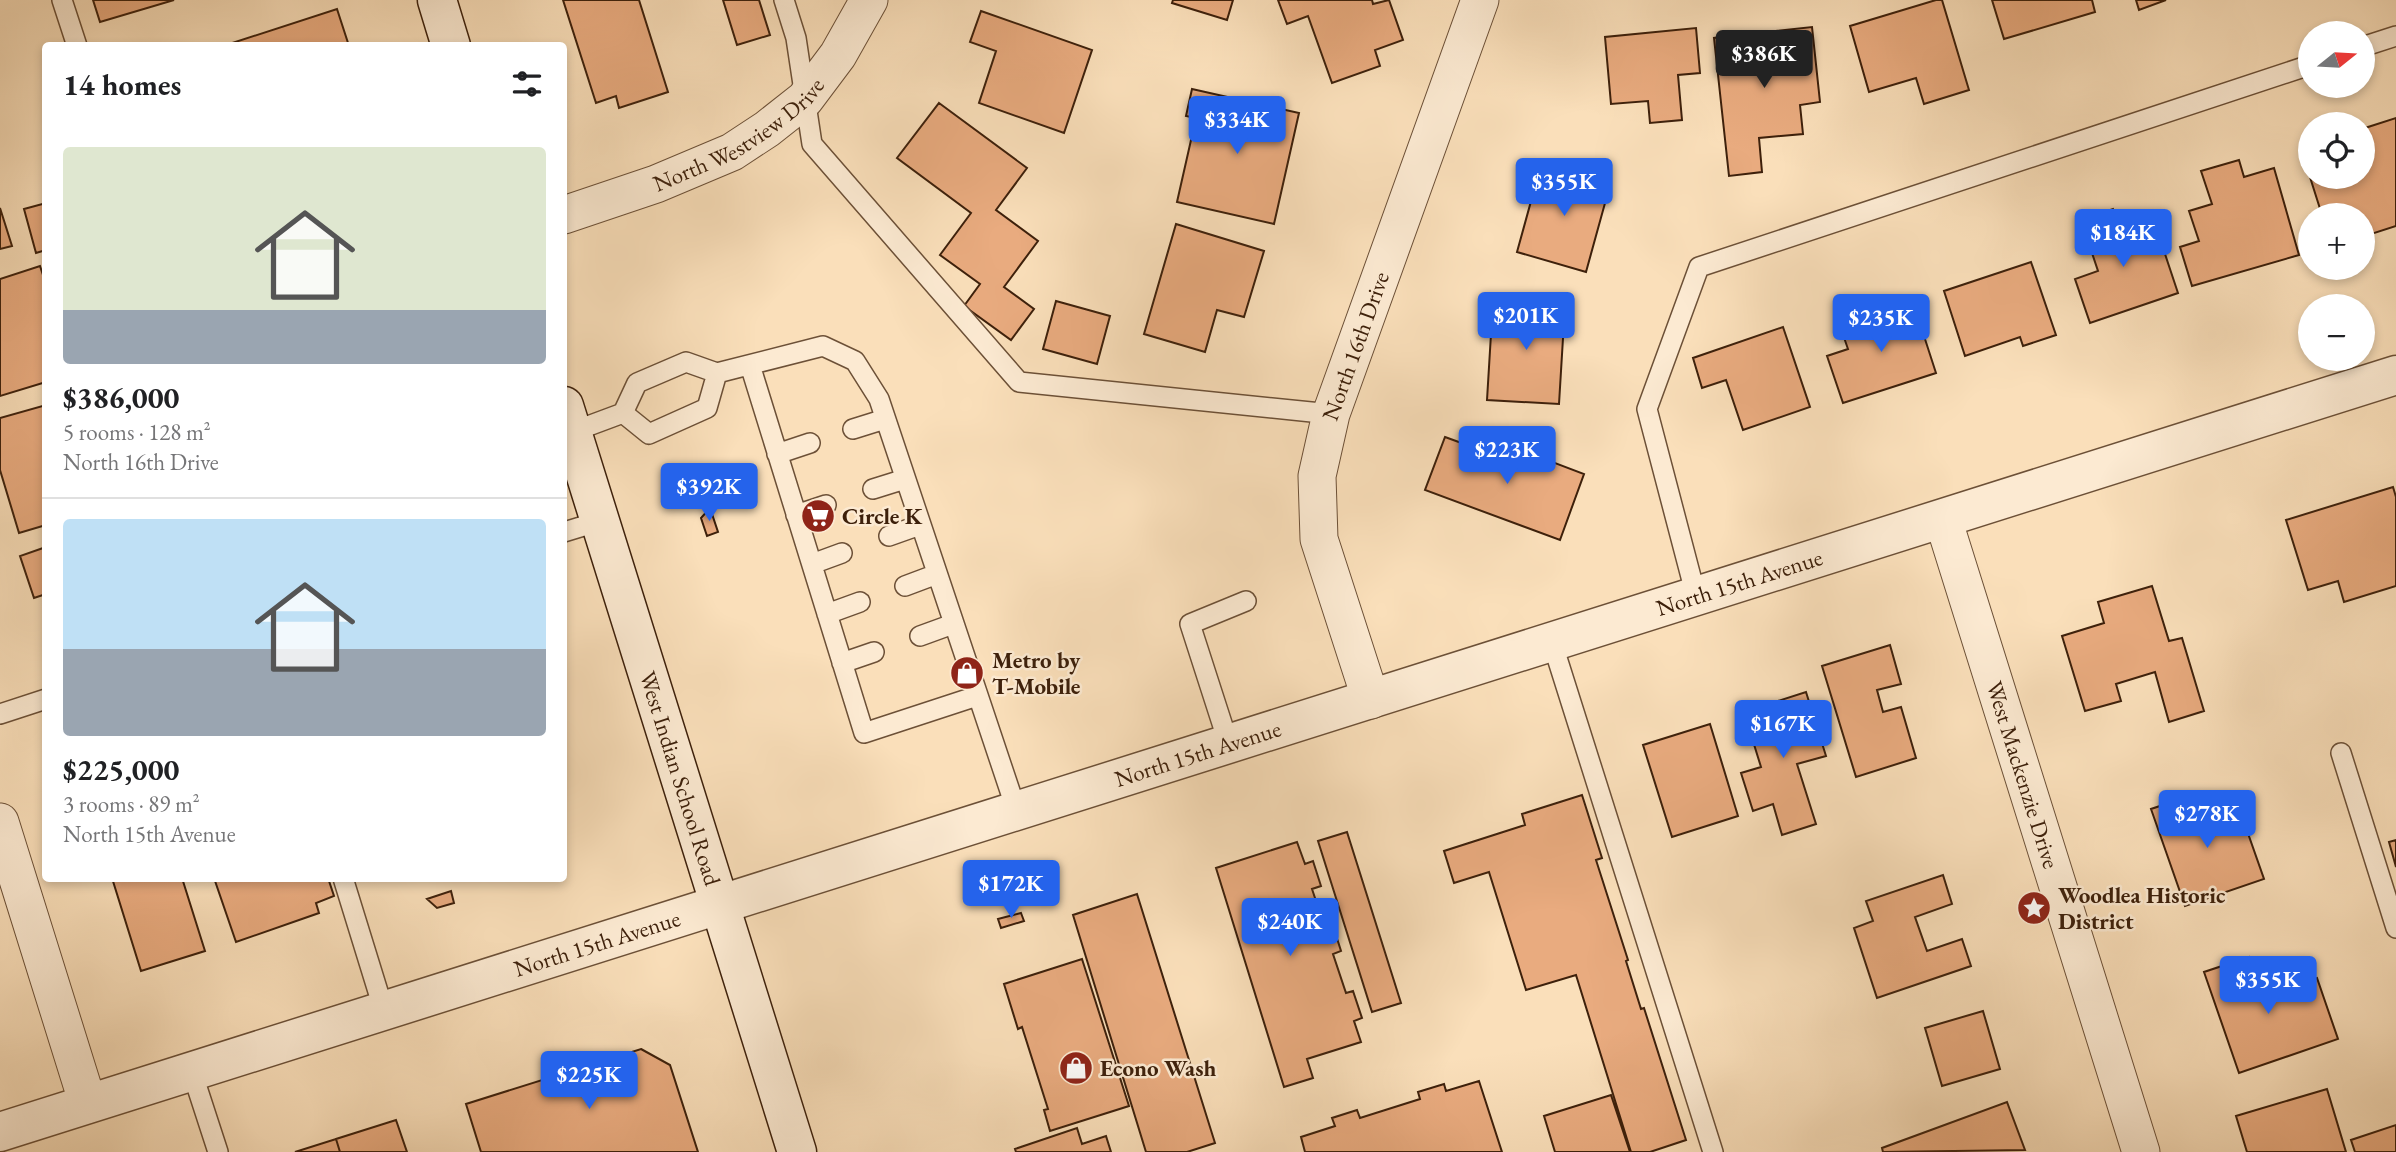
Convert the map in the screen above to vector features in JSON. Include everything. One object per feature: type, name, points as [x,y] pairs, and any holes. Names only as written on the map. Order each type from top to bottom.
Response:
[{"type":"street","points":[[437,0],[450,42]]},
{"type":"street","name":"North Westview Drive","points":[[567,214],[656,184],[732,152],[767,130],[805,99],[838,55],[869,0]]},
{"type":"street","name":"North 16th Drive","points":[[1371,700],[1320,539],[1317,476],[1331,414],[1480,0]]},
{"type":"street","name":"North 15th Avenue","points":[[0,1132],[2396,375]]},
{"type":"street","name":"West Indian School Road","points":[[568,419],[797,1152]]},
{"type":"street","name":"West Mackenzie Drive","points":[[1943,519],[2141,1152]]},
{"type":"street","points":[[0,822],[88,1104]]},
{"type":"lane","points":[[62,0],[76,42]]},
{"type":"lane","points":[[784,0],[796,38],[812,144],[1019,382],[1331,414]]},
{"type":"lane","points":[[2375,43],[2396,36]]},
{"type":"lane","points":[[1696,596],[1647,409],[1699,267],[2298,69]]},
{"type":"lane","points":[[623,413],[637,383],[686,362],[717,373],[823,346],[855,361],[878,399],[1017,812]]},
{"type":"lane","points":[[750,365],[864,733],[977,696]]},
{"type":"lane","points":[[568,419],[623,413],[649,434],[707,408],[717,373]]},
{"type":"lane","points":[[853,429],[885,419]]},
{"type":"lane","points":[[777,454],[810,443]]},
{"type":"lane","points":[[873,489],[905,479]]},
{"type":"lane","points":[[796,515],[826,505]]},
{"type":"lane","points":[[567,531],[600,520]]},
{"type":"lane","points":[[889,536],[920,525]]},
{"type":"lane","points":[[811,564],[842,552]]},
{"type":"lane","points":[[905,586],[937,574]]},
{"type":"lane","points":[[1229,745],[1190,624],[1246,601]]},
{"type":"lane","points":[[827,614],[860,602]]},
{"type":"lane","points":[[920,636],[953,624]]},
{"type":"lane","points":[[1552,642],[1713,1152]]},
{"type":"lane","points":[[842,663],[874,652]]},
{"type":"lane","points":[[0,714],[42,700]]},
{"type":"lane","points":[[2340,753],[2396,928]]},
{"type":"lane","points":[[344,882],[384,1011]]},
{"type":"lane","points":[[192,1072],[218,1152]]},
{"type":"building","points":[[93,0],[174,0],[100,22]]},
{"type":"building","points":[[563,0],[639,0],[668,92],[619,108],[616,96],[596,103]]},
{"type":"building","points":[[723,0],[759,0],[770,35],[737,45]]},
{"type":"building","points":[[1173,0],[1233,0],[1227,20],[1172,3]]},
{"type":"building","points":[[1278,0],[1372,0],[1373,4],[1389,0],[1403,40],[1375,50],[1380,66],[1332,83],[1308,16],[1287,24]]},
{"type":"building","points":[[1942,0],[1969,90],[1924,104],[1916,78],[1869,92],[1850,26]]},
{"type":"building","points":[[1992,0],[2092,0],[2095,12],[2004,39]]},
{"type":"building","points":[[2136,0],[2166,0],[2139,10]]},
{"type":"building","points":[[337,9],[348,42],[235,42]]},
{"type":"building","points":[[981,11],[1092,50],[1064,133],[979,103],[996,51],[970,42]]},
{"type":"building","points":[[1812,27],[1820,102],[1800,105],[1803,134],[1759,138],[1762,172],[1729,176],[1714,38]]},
{"type":"building","points":[[1696,28],[1700,73],[1678,75],[1682,120],[1650,123],[1648,101],[1611,104],[1605,37]]},
{"type":"building","points":[[1192,89],[1299,113],[1274,224],[1177,202],[1196,118],[1186,116]]},
{"type":"building","points":[[939,103],[1027,168],[996,210],[1038,241],[1004,287],[1034,309],[1011,340],[964,306],[980,284],[940,255],[971,213],[897,158]]},
{"type":"building","points":[[2396,118],[2396,226],[2375,233],[2375,203],[2318,203],[2314,189],[2375,189],[2375,125]]},
{"type":"building","points":[[2239,160],[2244,177],[2274,168],[2298,255],[2192,286],[2180,247],[2199,241],[2189,211],[2212,204],[2201,171]]},
{"type":"building","points":[[1541,165],[1610,185],[1586,272],[1517,252]]},
{"type":"building","points":[[42,204],[42,251],[36,253],[24,209]]},
{"type":"building","points":[[0,208],[12,246],[0,249]]},
{"type":"building","points":[[2113,209],[2123,238],[2156,227],[2178,293],[2090,323],[2075,279],[2098,271],[2081,220]]},
{"type":"building","points":[[1176,224],[1264,251],[1244,317],[1217,310],[1205,352],[1144,334]]},
{"type":"building","points":[[2031,262],[2056,335],[2023,346],[2020,337],[1965,356],[1944,291]]},
{"type":"building","points":[[40,266],[42,272],[42,383],[0,396],[0,279]]},
{"type":"building","points":[[1056,301],[1110,316],[1097,364],[1043,349]]},
{"type":"building","points":[[1493,301],[1565,305],[1559,404],[1487,400]]},
{"type":"building","points":[[1913,302],[1936,373],[1843,403],[1827,356],[1848,349],[1840,326]]},
{"type":"building","points":[[1783,327],[1810,407],[1743,430],[1726,380],[1702,388],[1693,358]]},
{"type":"building","points":[[42,406],[42,526],[19,533],[0,470],[0,418]]},
{"type":"building","points":[[1445,437],[1500,457],[1505,444],[1584,474],[1560,540],[1425,490]]},
{"type":"building","points":[[2393,487],[2396,497],[2396,586],[2344,602],[2338,581],[2308,590],[2286,520]]},
{"type":"building","points":[[710,508],[718,532],[707,536],[701,518]]},
{"type":"building","points":[[42,548],[42,595],[34,598],[20,556]]},
{"type":"building","points":[[2152,586],[2169,641],[2182,638],[2204,711],[2169,722],[2155,672],[2116,684],[2121,701],[2085,711],[2062,636],[2104,623],[2098,602]]},
{"type":"building","points":[[1890,645],[1901,684],[1877,690],[1883,712],[1901,707],[1916,758],[1856,777],[1822,666]]},
{"type":"building","points":[[1806,692],[1826,756],[1797,764],[1816,824],[1782,835],[1773,804],[1753,811],[1741,773],[1761,767],[1744,712]]},
{"type":"building","points":[[1710,724],[1738,816],[1672,837],[1643,745]]},
{"type":"building","points":[[1582,795],[1602,858],[1596,860],[1628,960],[1626,961],[1641,1009],[1644,1008],[1686,1140],[1650,1152],[1631,1152],[1576,975],[1526,990],[1489,872],[1454,883],[1444,851],[1525,825],[1522,814]]},
{"type":"building","points":[[2193,795],[2201,817],[2238,805],[2264,879],[2185,906],[2151,809]]},
{"type":"building","points":[[1347,832],[1401,1003],[1372,1012],[1318,841]]},
{"type":"building","points":[[2396,840],[2396,867],[2389,842]]},
{"type":"building","points":[[1297,842],[1305,864],[1313,861],[1321,886],[1312,889],[1325,928],[1333,926],[1341,951],[1333,954],[1346,993],[1353,991],[1362,1018],[1354,1021],[1361,1042],[1307,1059],[1313,1078],[1284,1087],[1216,868]]},
{"type":"building","points":[[1943,875],[1952,904],[1915,917],[1927,951],[1962,939],[1971,966],[1877,998],[1854,928],[1873,921],[1866,901]]},
{"type":"building","points":[[113,882],[183,882],[205,951],[141,971]]},
{"type":"building","points":[[215,882],[329,882],[334,896],[316,903],[319,913],[236,942]]},
{"type":"building","points":[[451,891],[454,903],[437,908],[427,899]]},
{"type":"building","points":[[1137,894],[1215,1143],[1187,1152],[1146,1152],[1073,915]]},
{"type":"building","points":[[1021,913],[1024,921],[1001,928],[998,919]]},
{"type":"building","points":[[2249,957],[2263,997],[2317,978],[2338,1039],[2239,1073],[2204,972]]},
{"type":"building","name":"Econo Wash","points":[[1082,959],[1129,1106],[1050,1131],[1044,1110],[1048,1109],[1022,1027],[1018,1029],[1004,984]]},
{"type":"building","points":[[1983,1011],[2000,1069],[1942,1086],[1925,1028]]},
{"type":"building","points":[[641,1049],[670,1065],[698,1152],[481,1152],[466,1104]]},
{"type":"building","points":[[1479,1081],[1502,1152],[1305,1152],[1301,1137],[1335,1126],[1332,1118],[1357,1110],[1360,1118],[1420,1099],[1418,1092],[1444,1084],[1446,1091]]},
{"type":"building","points":[[2327,1089],[2346,1152],[2247,1152],[2236,1116]]},
{"type":"building","points":[[1611,1095],[1630,1152],[1555,1152],[1544,1116]]},
{"type":"building","points":[[2007,1102],[2025,1150],[1883,1152],[1882,1148]]},
{"type":"building","points":[[396,1120],[407,1152],[340,1152],[336,1139]]},
{"type":"building","points":[[2396,1125],[2396,1152],[2355,1152],[2351,1140]]},
{"type":"building","points":[[1077,1128],[1082,1144],[1106,1136],[1111,1152],[1016,1152],[1015,1149]]},
{"type":"building","points":[[336,1139],[340,1152],[295,1152]]},
{"type":"place","name":"Circle K","points":[[818,516]]},
{"type":"place","name":"Metro by T-Mobile","points":[[967,673]]},
{"type":"place","name":"Woodlea Historic District","points":[[2034,908]]},
{"type":"place","name":"Econo Wash","points":[[1076,1068]]}]
